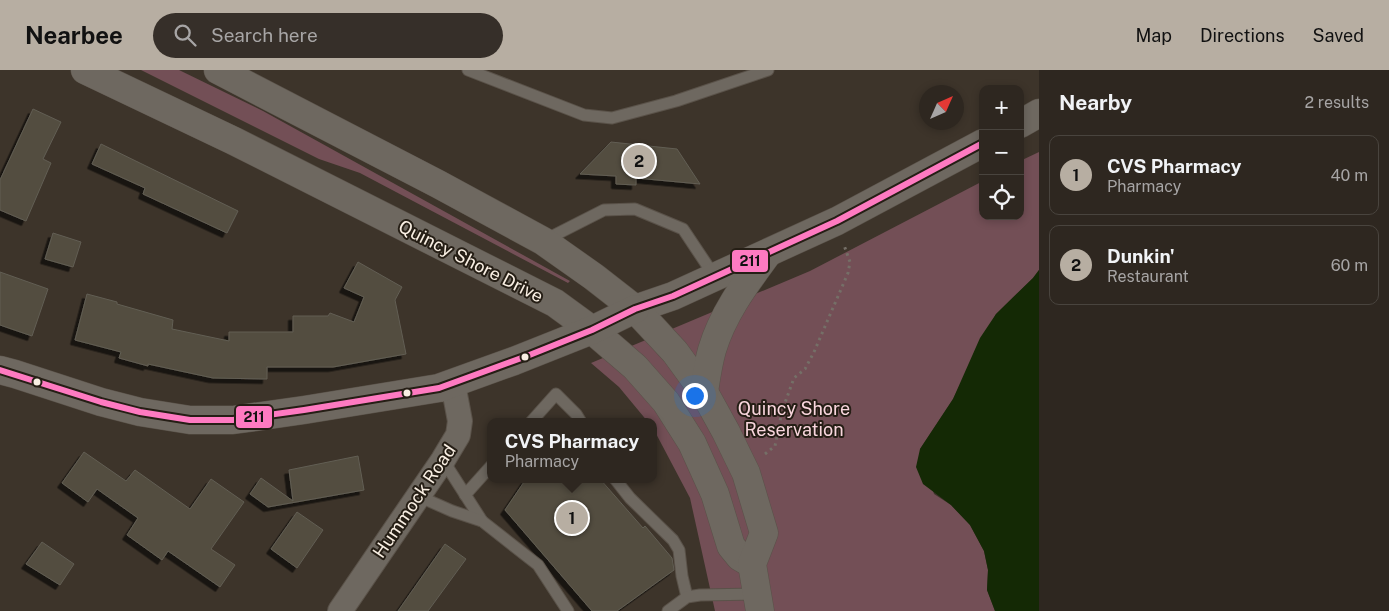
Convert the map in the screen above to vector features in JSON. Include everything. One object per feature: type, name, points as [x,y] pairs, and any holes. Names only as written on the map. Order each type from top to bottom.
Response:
[{"type":"main road","name":"Quincy Shore Drive","points":[[85,70],[234,141],[555,303],[592,330],[635,367],[666,402],[692,443],[715,494],[731,546],[740,557],[752,564]]},
{"type":"main road","points":[[218,70],[438,184],[543,241],[635,309],[675,352],[704,392],[746,473],[764,533],[752,564],[759,603]]},
{"type":"main road","points":[[1024,122],[1039,113]]},
{"type":"main road","points":[[0,370],[101,402],[140,412],[190,420],[233,420],[440,388],[592,330],[635,309],[673,296],[837,221],[979,146]]},
{"type":"main road","points":[[704,392],[711,352],[719,329],[740,290],[768,253]]},
{"type":"street","name":"Hummock Road","points":[[340,611],[458,435],[460,421],[453,384]]},
{"type":"lane","points":[[468,70],[584,116],[612,118],[676,102],[768,70]]},
{"type":"lane","points":[[543,241],[604,210],[635,208],[683,228],[715,276]]},
{"type":"lane","points":[[535,418],[556,394],[578,418]]},
{"type":"lane","points":[[443,460],[482,521],[538,565],[568,611]]},
{"type":"lane","points":[[465,495],[487,470]]},
{"type":"lane","points":[[618,483],[630,498],[673,540],[679,550],[687,596]]},
{"type":"lane","points":[[418,496],[452,511],[482,521]]},
{"type":"lane","points":[[668,611],[687,596],[700,595],[759,603]]},
{"type":"path","points":[[746,473],[774,446],[782,411],[794,378],[805,370],[848,273],[850,262],[837,221]]},
{"type":"green space","points":[[141,70],[179,70],[263,111],[570,281],[568,283],[360,173],[319,159]]},
{"type":"green space","name":"Quincy Shore Reservation","points":[[1039,152],[1039,270],[996,314],[953,399],[920,449],[934,494],[951,505],[970,525],[984,551],[988,570],[987,590],[995,611],[715,611],[690,498],[657,436],[657,418],[645,418],[619,387],[591,363],[810,271],[979,183],[979,220],[1024,220],[1024,159]]},
{"type":"shaded area","points":[[1039,270],[1039,611],[995,611],[987,590],[988,570],[984,551],[970,525],[951,505],[923,484],[916,467],[920,449],[953,399],[980,338],[996,314]]},
{"type":"building","points":[[33,109],[61,122],[43,159],[51,163],[26,221],[0,210],[0,180]]},
{"type":"building","points":[[611,142],[677,149],[700,184],[636,178],[636,185],[616,184],[616,176],[580,174]]},
{"type":"building","points":[[101,144],[238,211],[227,233],[143,194],[145,188],[92,164]]},
{"type":"building","points":[[53,233],[81,242],[73,267],[45,259]]},
{"type":"building","points":[[358,262],[402,287],[395,300],[406,354],[333,367],[267,367],[267,379],[213,378],[148,364],[148,366],[119,358],[121,352],[75,340],[87,294],[173,320],[172,329],[229,341],[229,332],[293,332],[293,316],[328,316],[330,313],[354,322],[364,297],[344,288]]},
{"type":"building","points":[[0,272],[48,289],[32,336],[0,325]]},
{"type":"building","points":[[84,452],[126,481],[135,470],[190,509],[211,479],[244,502],[211,549],[235,565],[220,587],[168,551],[162,560],[127,535],[138,518],[97,489],[88,502],[62,483]]},
{"type":"building","points":[[358,456],[364,490],[268,507],[250,494],[261,478],[293,501],[289,470]]},
{"type":"building","points":[[523,483],[604,483],[643,528],[645,526],[672,558],[674,570],[617,611],[592,611],[505,510]]},
{"type":"building","points":[[297,512],[323,530],[297,568],[271,549]]},
{"type":"building","points":[[42,542],[74,564],[60,585],[26,564]]},
{"type":"building","points":[[445,544],[466,559],[428,611],[398,611]]},
{"type":"transit line","name":"211","points":[[0,370],[101,402],[140,412],[190,420],[233,420],[439,388],[527,356],[592,330],[635,309],[673,296],[837,221],[979,145]]},
{"type":"place","name":"Dunkin'","points":[[639,161]]},
{"type":"place","name":"CVS Pharmacy","points":[[572,518]]}]
